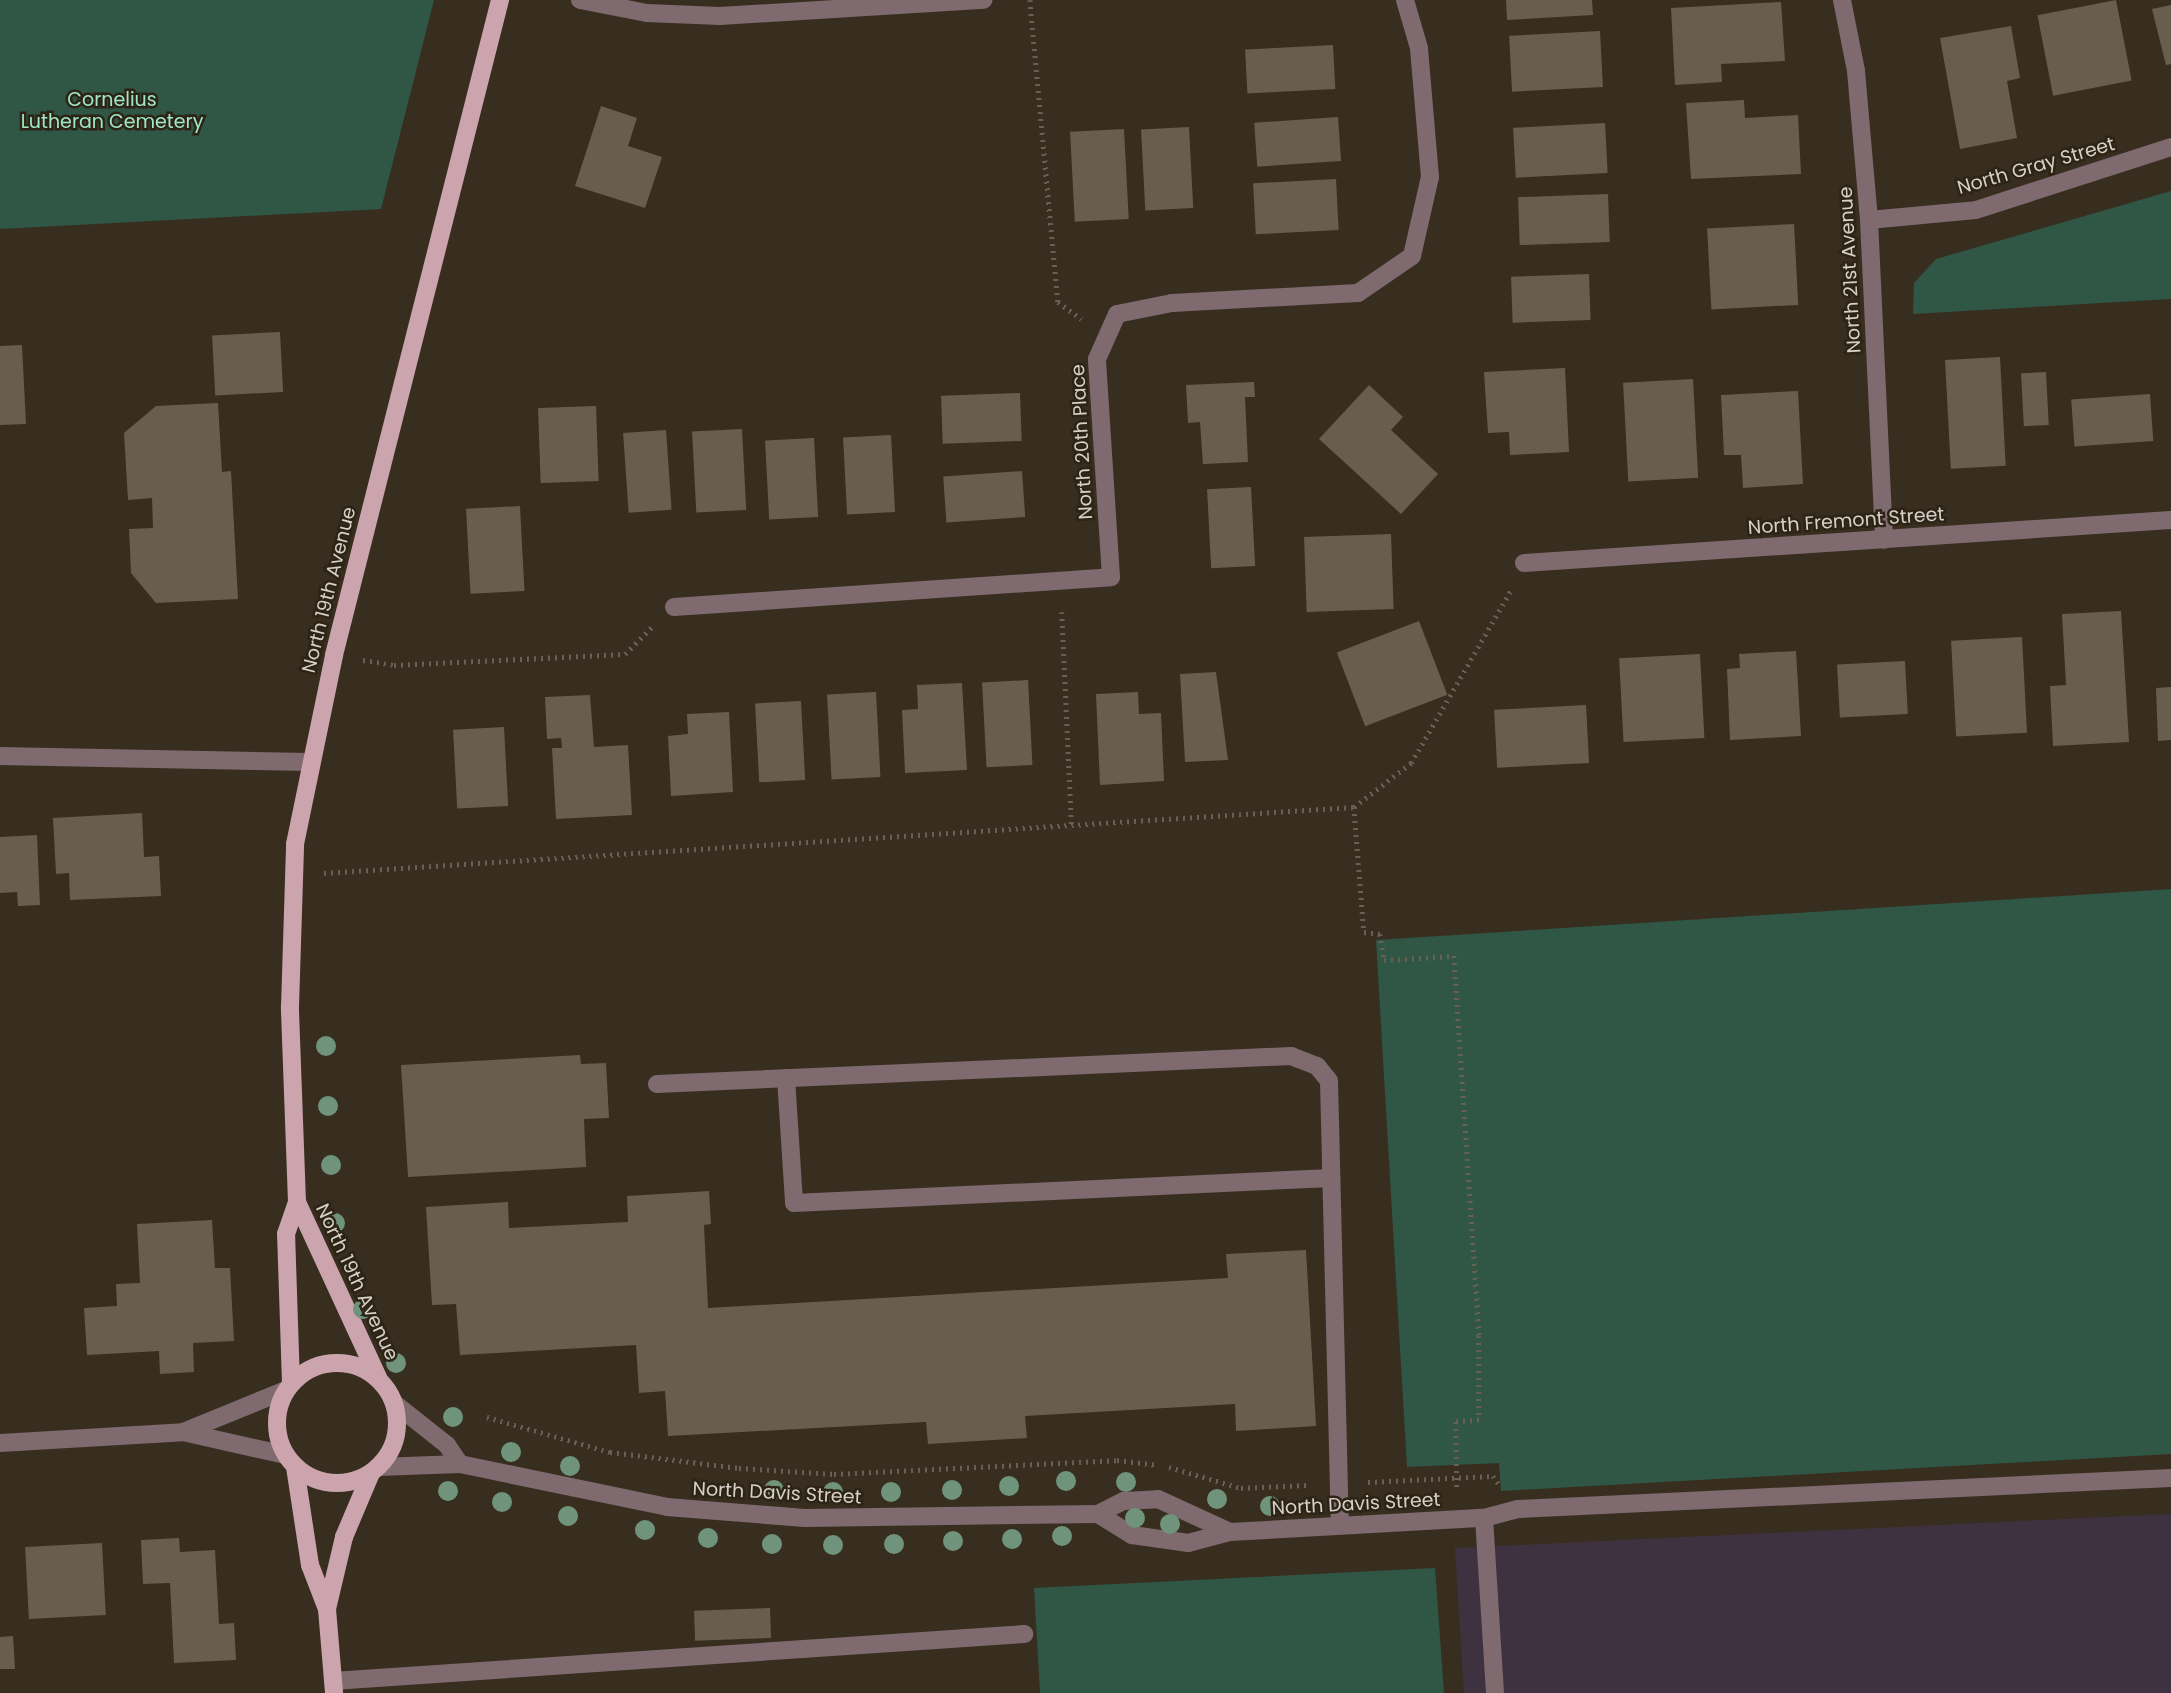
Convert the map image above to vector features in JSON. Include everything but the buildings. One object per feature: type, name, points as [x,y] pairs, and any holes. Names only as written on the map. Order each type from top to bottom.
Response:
[{"type":"main road","name":"North 19th Avenue","points":[[334,1687],[327,1609],[310,1565],[290,1461],[276,1422],[288,1386],[286,1234],[297,1202],[292,874],[310,762],[334,655],[500,0]]},
{"type":"main road","name":"North 19th Avenue","points":[[297,1202],[379,1380],[394,1403],[394,1444],[374,1470],[344,1536],[327,1609]]},
{"type":"main road","name":"North 19th Avenue","points":[[288,1386],[313,1367],[341,1362],[379,1380]]},
{"type":"main road","points":[[290,1461],[331,1483],[374,1470]]},
{"type":"street","points":[[580,0],[647,13],[720,16],[984,0]]},
{"type":"street","name":"North 20th Place","points":[[674,607],[1111,577],[1097,359],[1116,314],[1172,303],[1358,293],[1412,256],[1430,177],[1419,48],[1405,0]]},
{"type":"street","name":"North 21st Avenue","points":[[1842,0],[1856,71],[1869,220],[1884,540]]},
{"type":"street","name":"North Gray Street","points":[[1869,220],[1976,210],[2171,147]]},
{"type":"street","name":"North Fremont Street","points":[[1524,563],[2171,520]]},
{"type":"street","points":[[0,756],[310,762]]},
{"type":"street","points":[[657,1084],[1291,1056],[1317,1066],[1329,1081],[1339,1525]]},
{"type":"street","points":[[786,1078],[794,1203],[1331,1178]]},
{"type":"street","points":[[183,1432],[288,1386]]},
{"type":"street","points":[[394,1403],[447,1445],[460,1464]]},
{"type":"street","points":[[0,1443],[183,1432],[290,1461]]},
{"type":"street","name":"North Davis Street","points":[[374,1470],[460,1464],[578,1491],[731,1515],[1098,1514],[1124,1501],[1158,1499],[1230,1532]]},
{"type":"street","name":"North Davis Street","points":[[1098,1514],[1132,1535],[1188,1543],[1230,1532],[1485,1518],[1518,1510],[2171,1478]]},
{"type":"street","points":[[1485,1518],[1495,1693]]},
{"type":"street","points":[[334,1687],[1024,1634]]},
{"type":"path","points":[[1030,0],[1058,302],[1106,338]]},
{"type":"path","points":[[292,874],[1072,828],[1354,807],[1411,763],[1487,642],[1524,563]]},
{"type":"path","points":[[1062,580],[1072,828]]},
{"type":"path","points":[[334,655],[394,665],[625,654],[674,607]]},
{"type":"path","points":[[1354,807],[1364,932],[1380,934],[1384,960],[1454,956],[1479,1350],[1479,1420],[1456,1422],[1458,1519]]},
{"type":"path","points":[[488,1417],[610,1452],[740,1468],[834,1474],[1116,1460],[1188,1470],[1241,1488],[1493,1476],[1518,1510]]},
{"type":"shaded area","points":[[2171,1514],[2171,1693],[1464,1693],[1455,1548]]},
{"type":"green space","name":"Cornelius Lutheran Cemetery","points":[[0,0],[434,0],[381,209],[0,229]]},
{"type":"green space","points":[[2171,191],[2171,299],[1913,314],[1914,283],[1936,259]]},
{"type":"green space","points":[[2171,889],[2171,1454],[1501,1491],[1499,1463],[1407,1467],[1376,940]]},
{"type":"green space","points":[[1435,1568],[1444,1693],[1040,1693],[1034,1588]]}]
